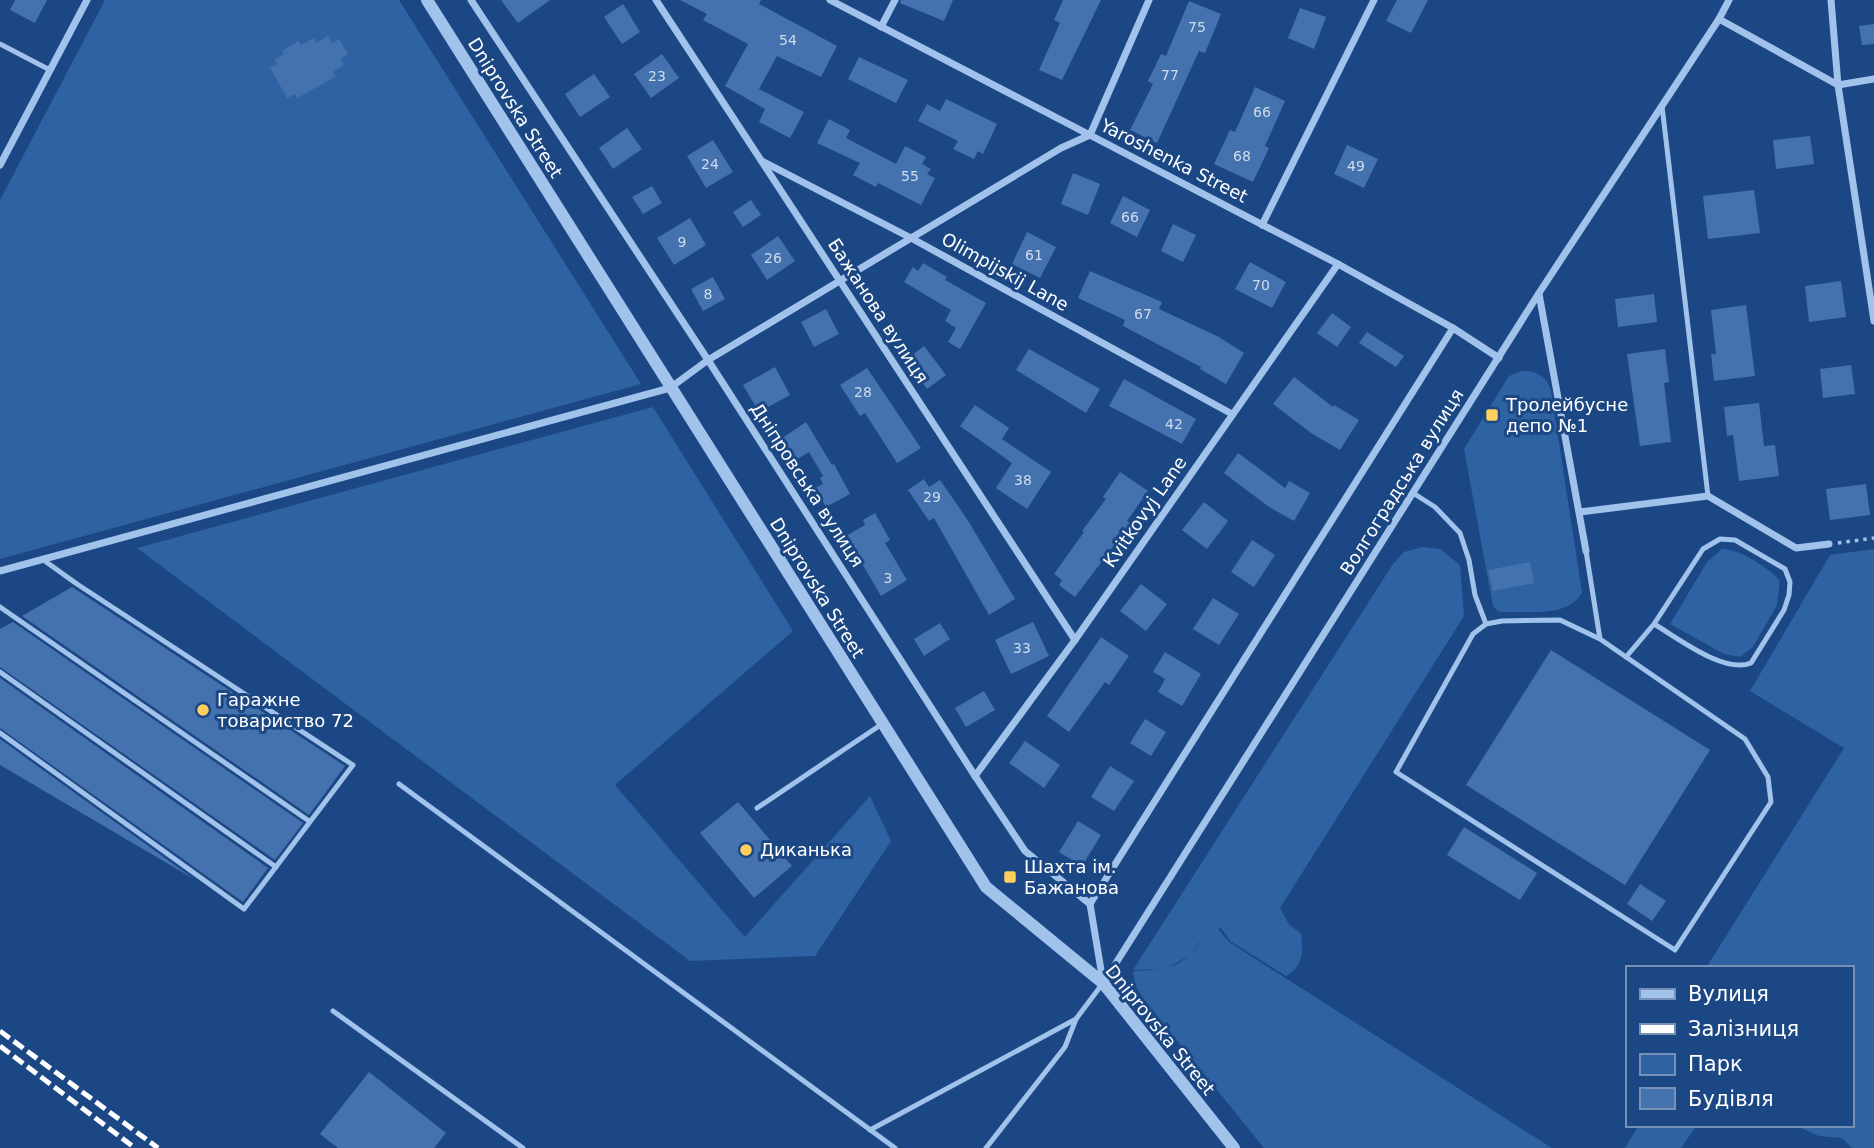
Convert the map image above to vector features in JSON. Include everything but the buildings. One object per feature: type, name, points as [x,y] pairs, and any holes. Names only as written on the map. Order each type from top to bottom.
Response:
[{"type":"street","points":[[0,165],[87,0]]},
{"type":"street","name":"Dniprovska Street","points":[[427,0],[986,887],[1103,983],[1234,1148]]},
{"type":"street","name":"Дніпровська вулиця","points":[[471,0],[1026,852],[1090,904]]},
{"type":"street","name":"Бажанова вулиця","points":[[656,0],[1075,640]]},
{"type":"street","name":"Yaroshenka Street","points":[[830,0],[1338,264],[1453,328],[1499,358]]},
{"type":"street","points":[[881,27],[895,0]]},
{"type":"street","points":[[0,570],[670,388],[708,360],[1061,148],[1090,135],[1149,0]]},
{"type":"street","points":[[1262,225],[1374,0]]},
{"type":"street","points":[[1831,0],[1838,85],[1874,321]]},
{"type":"street","name":"Волгоградська вулиця","points":[[1103,983],[1539,293],[1719,19],[1725,1]]},
{"type":"street","points":[[1719,19],[1838,85],[1874,79]]},
{"type":"street","name":"Olimpijskij Lane","points":[[761,161],[911,238],[1233,414]]},
{"type":"street","points":[[1863,247],[1874,245]]},
{"type":"street","name":"Kvitkovyj Lane","points":[[975,776],[1075,640],[1338,264]]},
{"type":"street","points":[[1539,293],[1587,551]]},
{"type":"street","points":[[1103,983],[1090,904],[1453,328]]},
{"type":"street","points":[[1580,512],[1708,496],[1796,548],[1829,544]]},
{"type":"lane","points":[[0,44],[50,69]]},
{"type":"lane","points":[[1662,106],[1708,496]]},
{"type":"lane","points":[[1413,493],[1435,507],[1460,533],[1469,561],[1475,595],[1486,624]]},
{"type":"lane","points":[[1626,657],[1654,624],[1703,549],[1720,539],[1735,540],[1785,569],[1790,582],[1784,610],[1751,663],[1745,665],[1721,662],[1654,624]]},
{"type":"lane","points":[[1587,551],[1600,639]]},
{"type":"lane","points":[[0,733],[244,909],[352,765],[41,558]]},
{"type":"lane","points":[[0,607],[309,821]]},
{"type":"lane","points":[[1560,620],[1600,639],[1745,739],[1768,777],[1771,802],[1675,950],[1396,772],[1473,634],[1486,624],[1560,620]]},
{"type":"lane","points":[[0,671],[275,867]]},
{"type":"lane","points":[[757,807],[883,724]]},
{"type":"lane","points":[[399,784],[895,1148]]},
{"type":"lane","points":[[986,1148],[1065,1047],[1076,1019],[1103,983]]},
{"type":"lane","points":[[333,1012],[523,1148]]},
{"type":"lane","points":[[870,1129],[1076,1019]]},
{"type":"path","points":[[1829,544],[1874,538]]},
{"type":"green space","points":[[105,0],[399,0],[641,384],[0,559],[0,200]]},
{"type":"green space","points":[[1522,371],[1541,375],[1551,391],[1582,592],[1568,606],[1558,609],[1499,612],[1493,606],[1464,449],[1509,376]]},
{"type":"green space","points":[[653,407],[793,631],[615,785],[745,937],[870,796],[891,841],[815,956],[690,961],[137,548]]},
{"type":"green space","points":[[1422,547],[1440,549],[1460,565],[1464,616],[1280,908],[1290,926],[1301,933],[1302,952],[1299,963],[1286,976],[1230,941],[1221,928],[1218,929],[1229,942],[1552,1148],[1264,1148],[1135,985],[1133,971],[1159,969],[1133,970],[1393,564],[1404,552]]},
{"type":"green space","points":[[1722,549],[1754,560],[1780,581],[1777,605],[1753,647],[1740,657],[1724,654],[1670,624],[1707,562]]},
{"type":"green space","points":[[1874,549],[1874,1148],[1852,1148],[1842,1138],[1819,1136],[1799,1127],[1853,1127],[1853,966],[1707,966],[1844,748],[1750,691],[1830,555]]},
{"type":"green space","points":[[1638,1127],[1696,1127],[1681,1148],[1625,1148]]},
{"type":"railway","points":[[0,1031],[158,1148]]},
{"type":"railway","points":[[0,1046],[135,1148]]},
{"type":"place","name":"Тролейбусне депо №1","points":[[1492,415]]},
{"type":"place","name":"Гаражне товариство 72","points":[[203,710]]},
{"type":"place","name":"Диканька","points":[[746,850]]},
{"type":"place","name":"Шахта ім. Бажанова","points":[[1010,877]]}]
